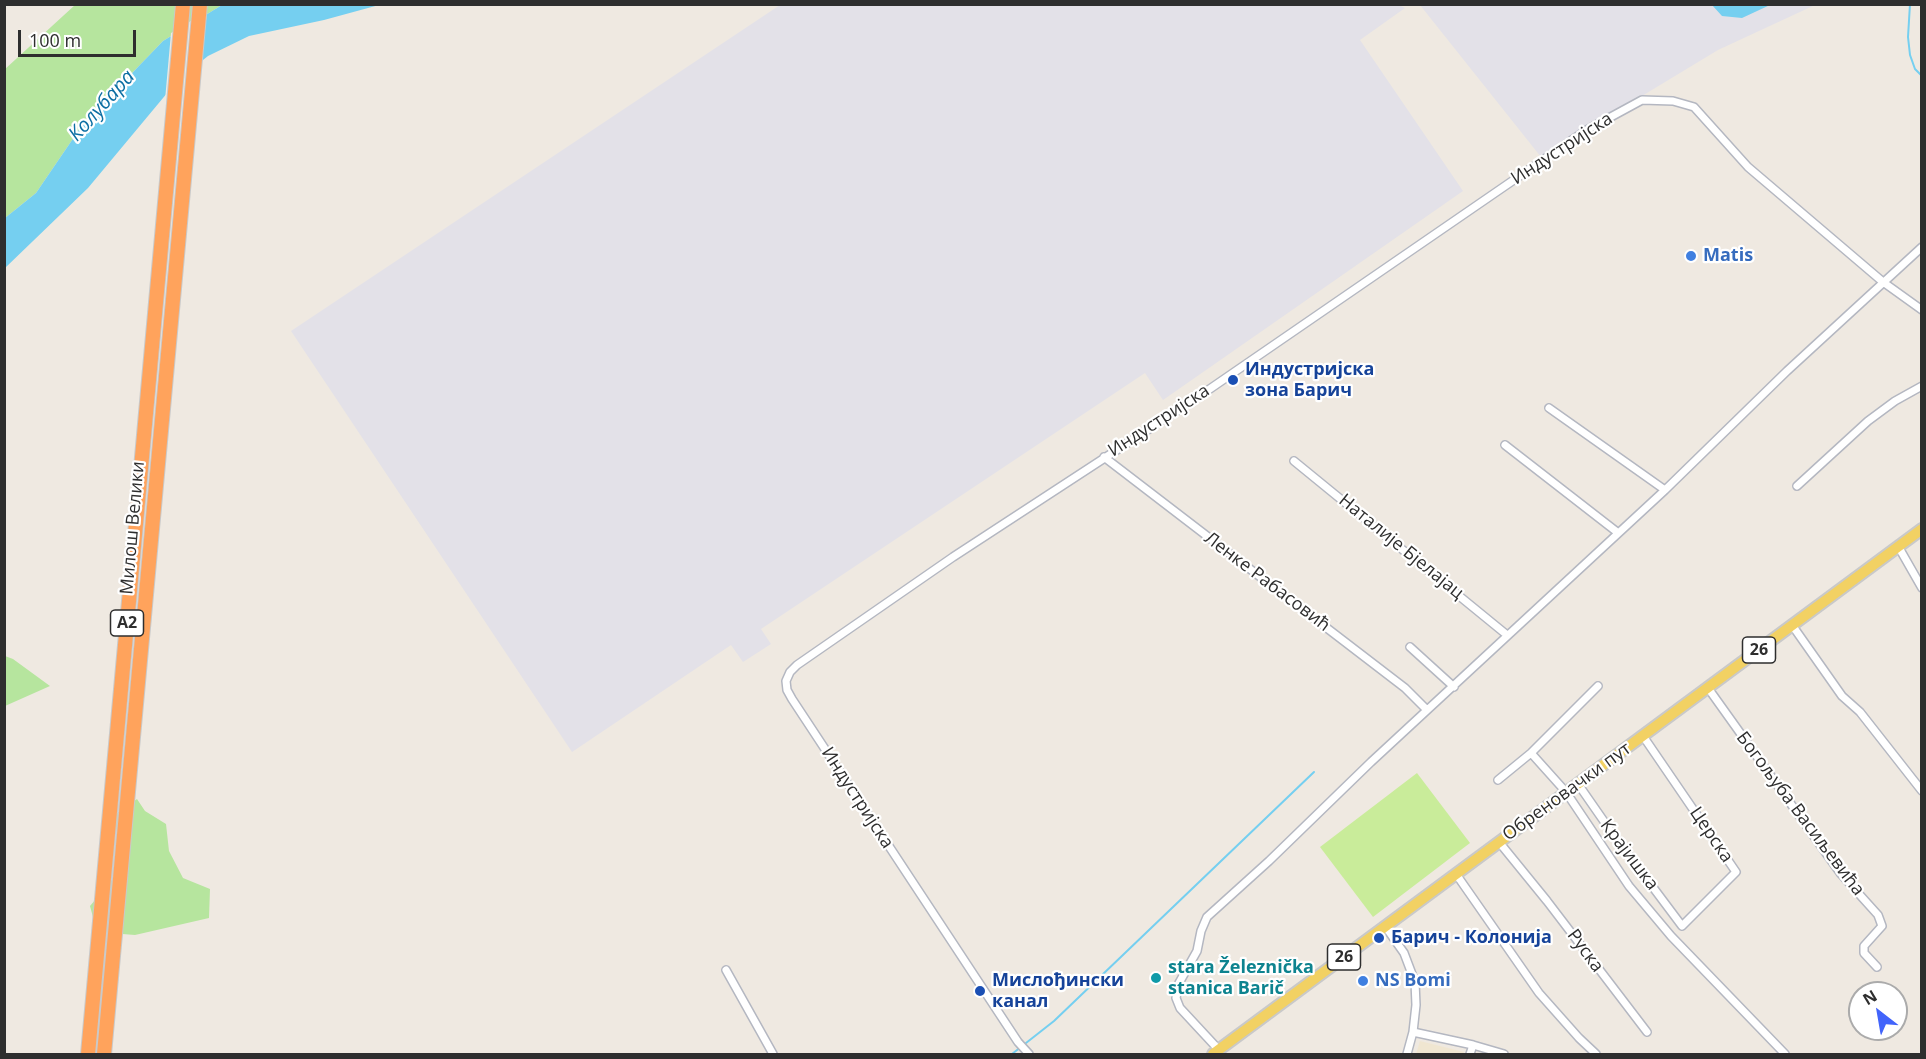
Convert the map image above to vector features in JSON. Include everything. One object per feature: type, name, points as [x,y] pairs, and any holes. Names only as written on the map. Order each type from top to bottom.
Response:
[{"type":"highway","name":"Милош Велики","points":[[88,1054],[183,4]]},
{"type":"highway","name":"Милош Велики","points":[[104,1054],[200,4]]},
{"type":"main road","name":"Обреновачки пут","points":[[1216,1052],[1922,529]]},
{"type":"street","name":"Индустријска","points":[[1027,1053],[792,699],[787,690],[786,681],[790,672],[797,665],[940,566],[1201,395],[1585,131],[1642,100],[1673,101],[1694,107],[1748,167],[1883,282],[1922,310]]},
{"type":"street","points":[[1216,1052],[1180,1008],[1176,998],[1179,983],[1197,951],[1201,931],[1207,917],[1922,247]]},
{"type":"street","points":[[1797,486],[1868,421],[1895,401],[1922,386]]},
{"type":"street","points":[[1549,408],[1665,490]]},
{"type":"street","points":[[1505,445],[1617,532]]},
{"type":"street","name":"Ленке Рабасовић","points":[[1104,457],[1405,688],[1427,710]]},
{"type":"street","name":"Наталије Бјелајац","points":[[1294,461],[1507,635]]},
{"type":"street","points":[[1898,546],[1922,588]]},
{"type":"street","points":[[1792,625],[1842,696],[1860,712],[1922,791]]},
{"type":"street","points":[[1410,648],[1454,687]]},
{"type":"street","points":[[1498,780],[1531,753],[1598,686]]},
{"type":"street","name":"Богољуба Васиљевића","points":[[1708,688],[1841,874],[1878,915],[1882,926],[1864,946],[1864,953],[1877,967]]},
{"type":"street","name":"Церска","points":[[1643,736],[1736,872],[1682,926]]},
{"type":"street","points":[[1531,753],[1566,792],[1629,886],[1671,936],[1785,1054]]},
{"type":"street","name":"Крајишка","points":[[1578,783],[1682,926]]},
{"type":"street","name":"Руска","points":[[1499,842],[1647,1032]]},
{"type":"street","points":[[1456,874],[1539,993],[1596,1054]]},
{"type":"street","points":[[1386,926],[1404,952],[1415,982],[1416,1005],[1413,1032],[1407,1054]]},
{"type":"street","points":[[726,970],[773,1054]]},
{"type":"street","points":[[1413,1032],[1504,1054]]},
{"type":"street","points":[[1470,1054],[1473,1045]]},
{"type":"shaded area","points":[[780,5],[1399,5],[1405,8],[1360,40],[1463,191],[1163,400],[1145,373],[761,629],[771,644],[743,662],[731,645],[572,752],[291,331]]},
{"type":"shaded area","points":[[1420,5],[1815,5],[1718,50],[1541,157]]},
{"type":"shaded area","points":[[1420,1041],[1464,1052],[1463,1054],[1416,1054]]},
{"type":"green space","points":[[75,5],[222,5],[163,41],[83,124],[36,193],[5,218],[4,70]]},
{"type":"green space","points":[[5,656],[13,659],[50,686],[5,706]]},
{"type":"green space","points":[[1417,773],[1470,843],[1373,917],[1320,847]]},
{"type":"green space","points":[[137,799],[145,811],[166,824],[169,851],[183,878],[210,889],[209,918],[135,935],[97,932],[90,906],[112,880],[121,851],[115,821],[116,814]]},
{"type":"water","name":"Колубара","points":[[222,5],[379,5],[324,20],[249,36],[208,56],[178,80],[88,188],[5,268],[5,218],[36,193],[83,124],[163,41]]},
{"type":"water","points":[[1712,5],[1770,5],[1742,18],[1722,16]]},
{"type":"pier","points":[[207,11],[201,65],[180,82],[165,100],[171,33]]},
{"type":"waterway","points":[[1910,4],[1908,37],[1910,55],[1915,69],[1922,76]]},
{"type":"waterway","points":[[1012,1054],[1054,1021],[1314,772]]},
{"type":"place","name":"Matis","points":[[1691,256]]},
{"type":"place","name":"Индустријска зона Барич","points":[[1233,380]]},
{"type":"place","name":"Барич - Колонија","points":[[1379,938]]},
{"type":"place","name":"stara Železnička stanica Barič","points":[[1156,978]]},
{"type":"place","name":"NS Bomi","points":[[1363,981]]},
{"type":"place","name":"Мислођински канал","points":[[980,991]]}]
